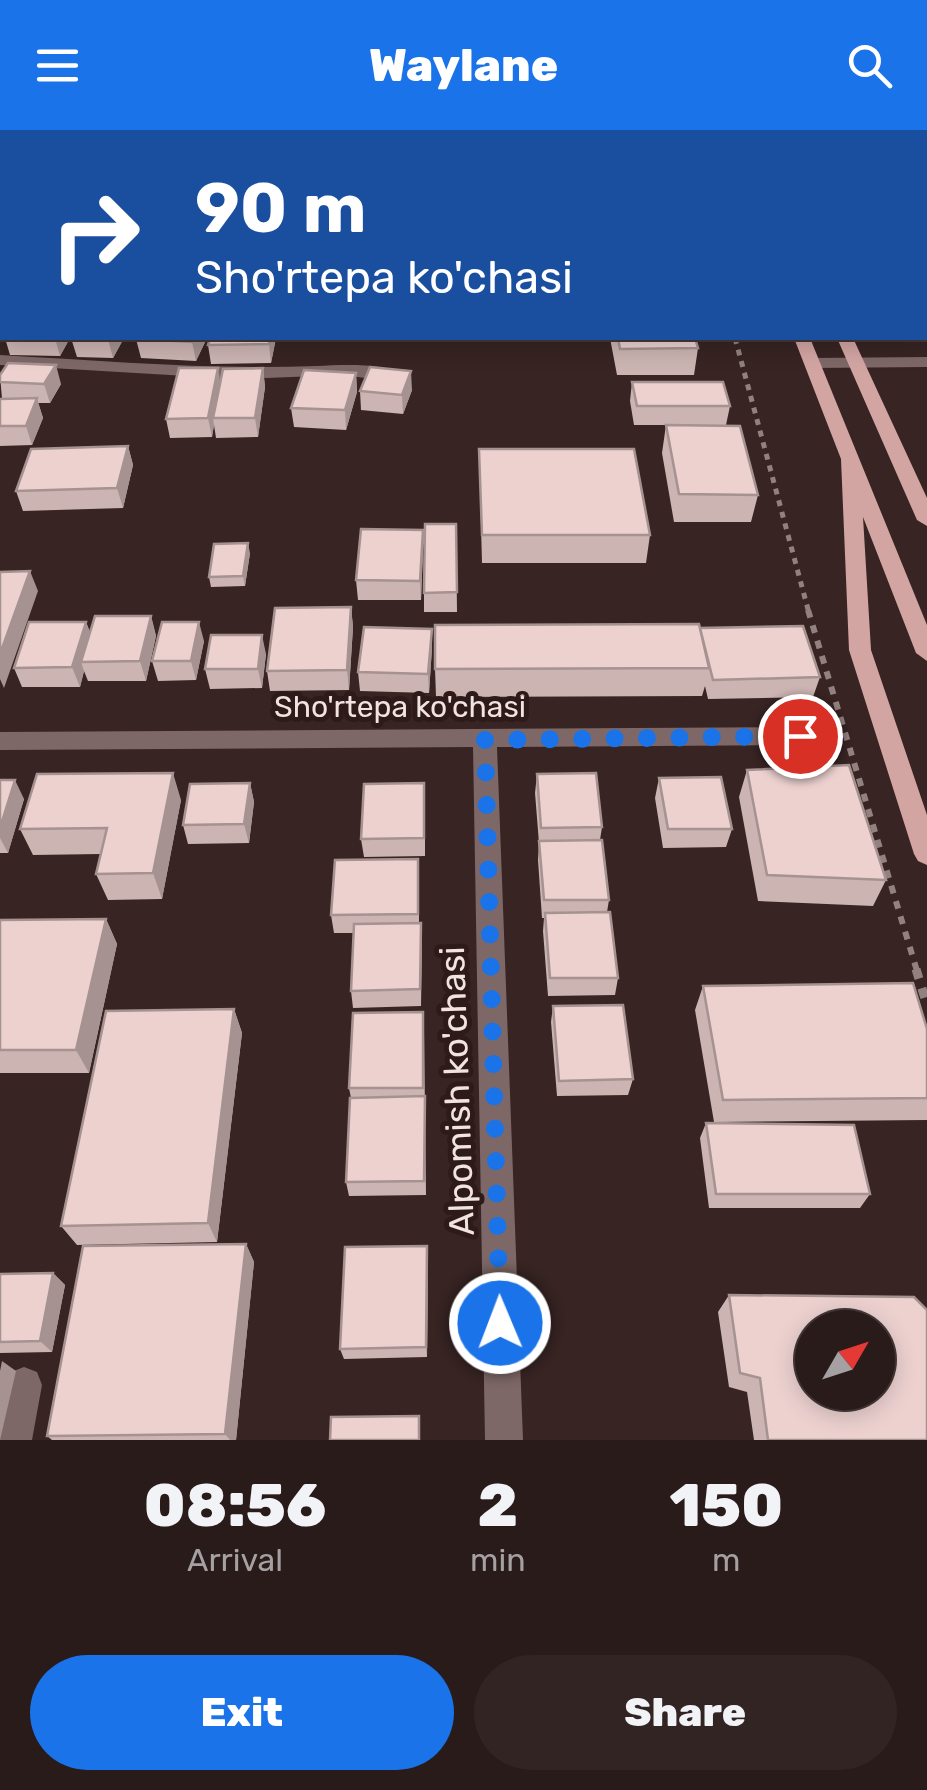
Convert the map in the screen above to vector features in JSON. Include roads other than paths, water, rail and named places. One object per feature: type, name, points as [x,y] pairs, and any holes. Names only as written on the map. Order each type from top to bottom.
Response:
[{"type":"main road","points":[[803,340],[927,653]]},
{"type":"main road","points":[[847,340],[927,520]]},
{"type":"main road","points":[[899,457],[927,494]]},
{"type":"main road","points":[[850,458],[860,650],[927,854]]},
{"type":"street","points":[[0,360],[68,356],[238,374],[341,370],[409,378]]},
{"type":"street","points":[[813,364],[927,362]]},
{"type":"street","name":"Sho'rtepa ko'chasi","points":[[0,741],[800,736]]},
{"type":"street","name":"Alpomish ko'chasi","points":[[485,740],[504,1440]]},
{"type":"street","points":[[13,1440],[24,1385]]}]
